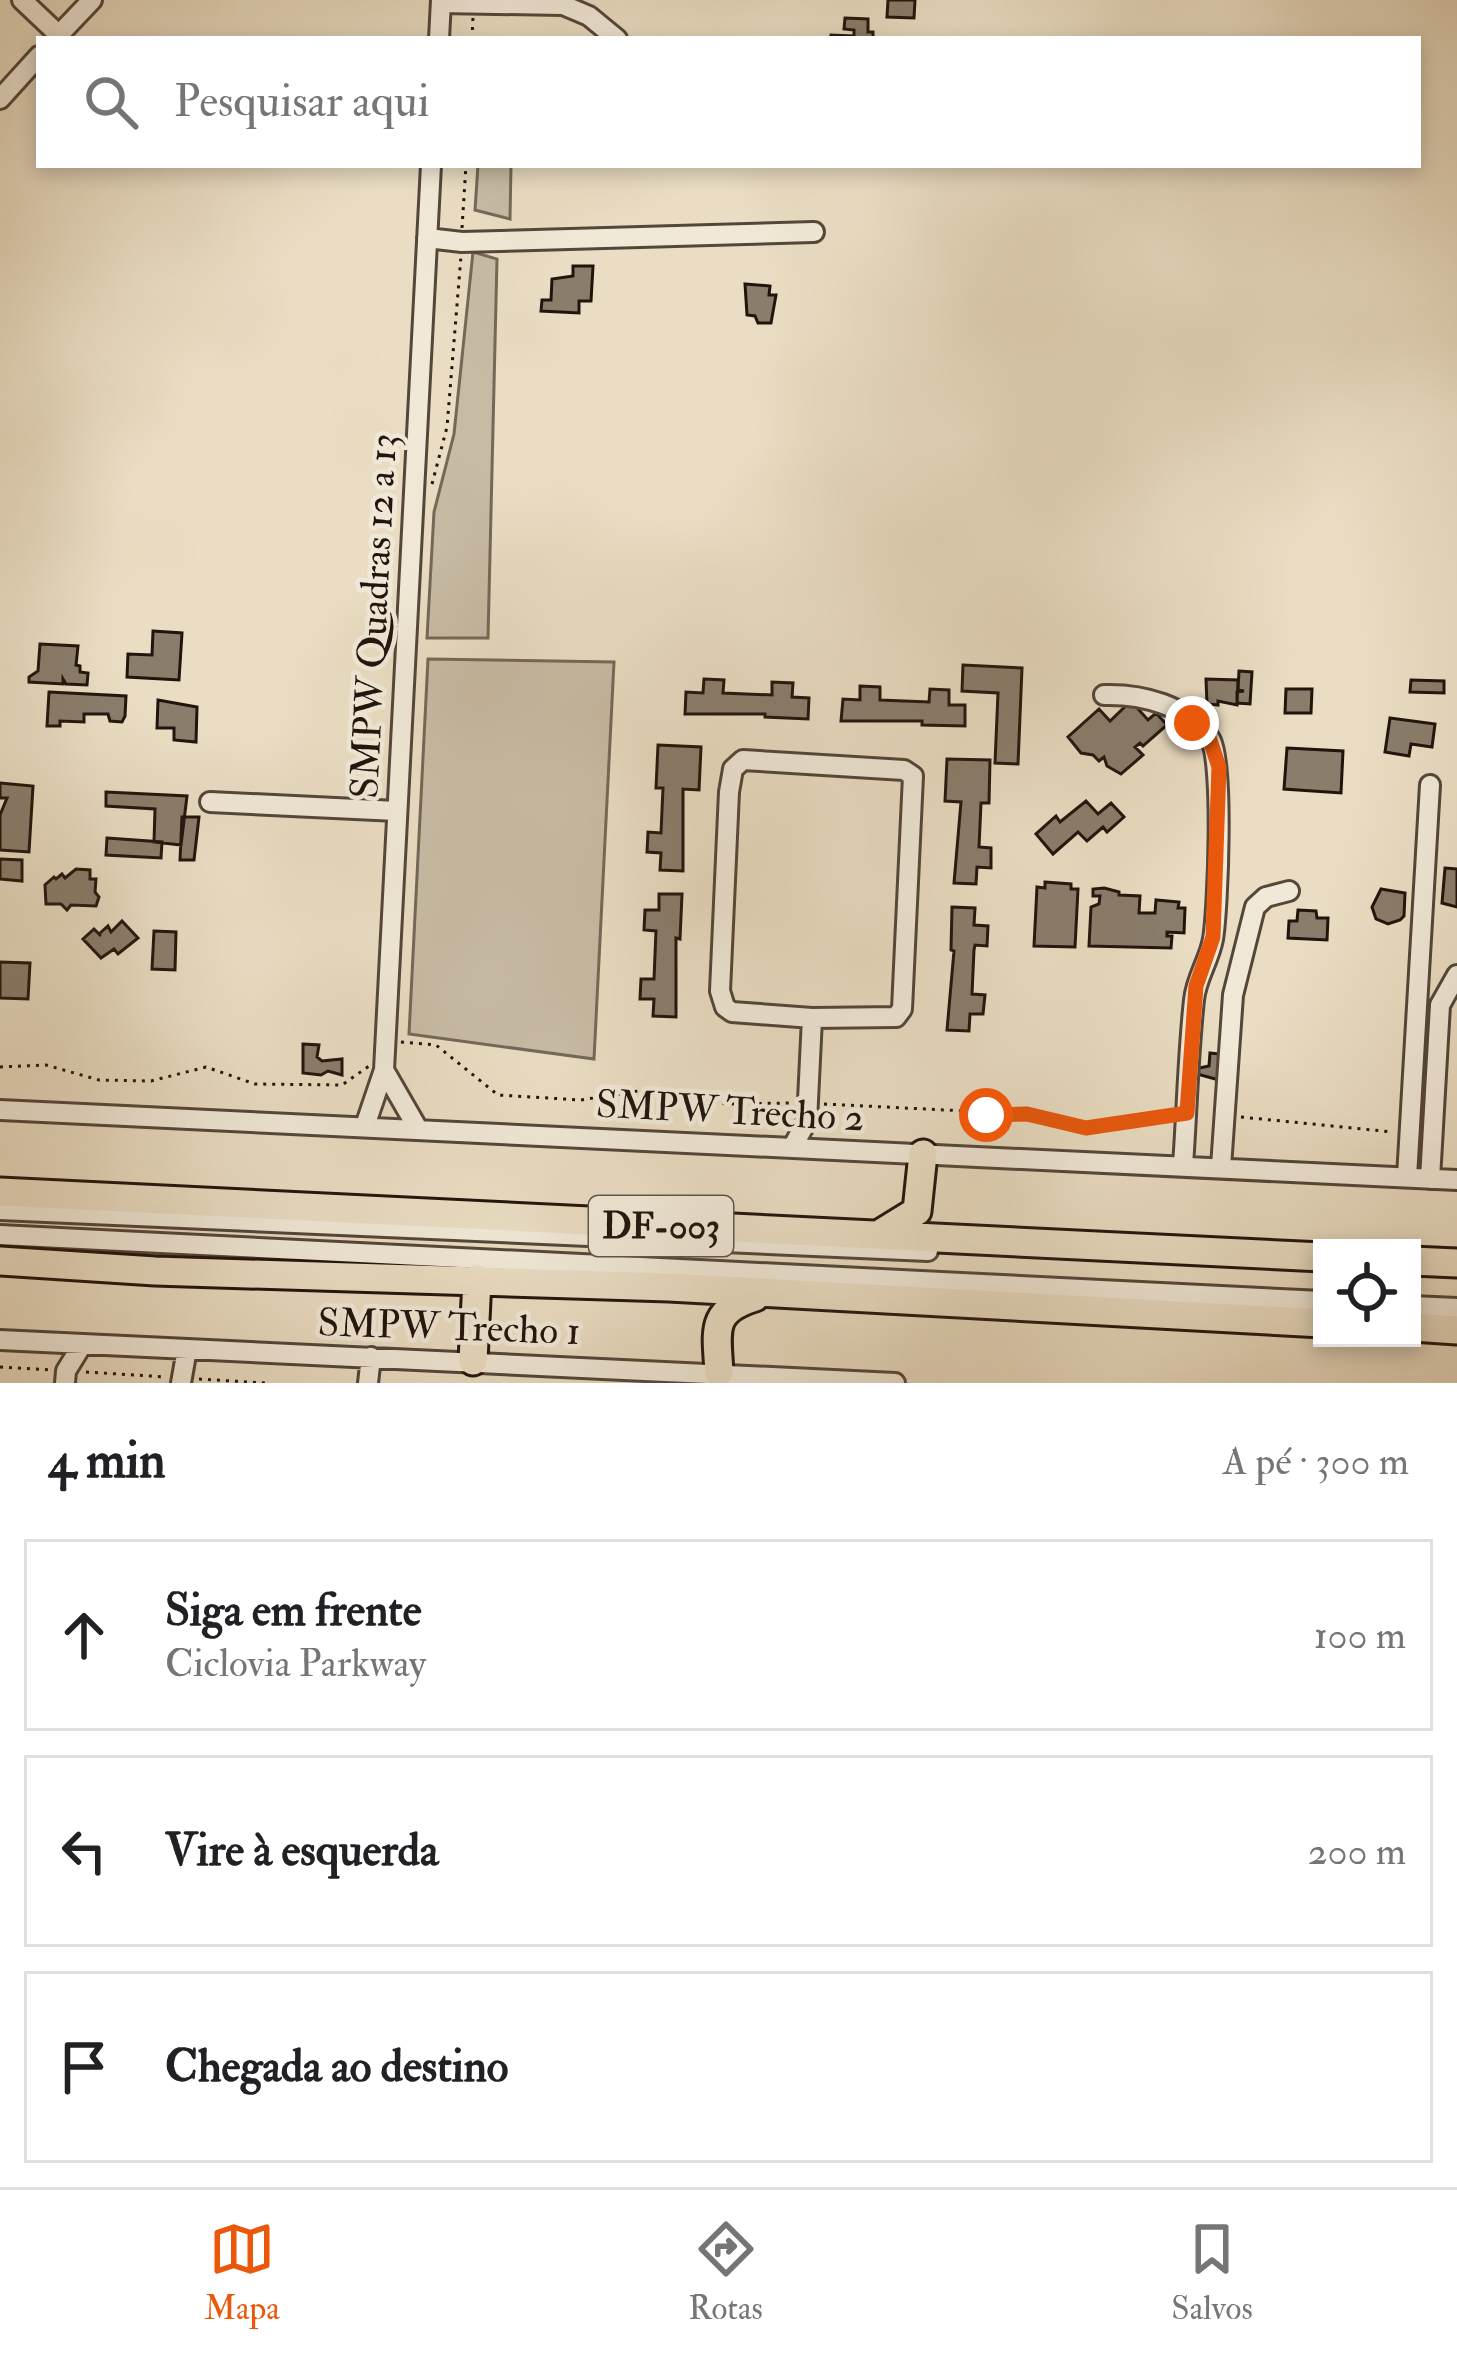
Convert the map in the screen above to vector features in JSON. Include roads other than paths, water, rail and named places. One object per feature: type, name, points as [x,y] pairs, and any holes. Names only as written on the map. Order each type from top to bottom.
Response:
[{"type":"highway","points":[[872,1238],[917,1211],[930,1155]]},
{"type":"highway","points":[[930,1155],[930,1212],[966,1241]]},
{"type":"highway","name":"DF-003","points":[[0,1192],[1313,1257]]},
{"type":"highway","name":"DF-003","points":[[0,1261],[155,1271],[669,1287],[1313,1323]]},
{"type":"highway","points":[[1421,1263],[1457,1268]]},
{"type":"highway","points":[[472,1361],[477,1279]]},
{"type":"highway","points":[[669,1287],[705,1314],[713,1372]]},
{"type":"highway","points":[[713,1372],[722,1315],[736,1303],[763,1294]]},
{"type":"highway","points":[[1421,1328],[1457,1330]]},
{"type":"street","points":[[22,0],[56,36]]},
{"type":"street","points":[[58,36],[92,0]]},
{"type":"street","points":[[439,36],[441,2],[563,5],[589,16],[613,36]]},
{"type":"street","points":[[0,99],[36,59]]},
{"type":"street","name":"SMPW Quadras 12 a 13","points":[[365,1126],[384,1062],[431,168]]},
{"type":"street","points":[[427,238],[462,242],[814,232]]},
{"type":"street","points":[[1105,695],[1157,700],[1209,737],[1219,767],[1213,937],[1196,986],[1184,1165]]},
{"type":"street","points":[[740,761],[904,770],[914,780],[902,1009],[891,1018],[812,1018],[732,1012],[722,1001],[729,792],[733,769],[740,761]]},
{"type":"street","points":[[1407,1177],[1430,785]]},
{"type":"street","points":[[210,802],[398,811]]},
{"type":"street","points":[[1221,1167],[1233,995],[1255,907],[1266,897],[1289,891]]},
{"type":"street","points":[[1430,1179],[1440,1005],[1457,975]]},
{"type":"street","points":[[812,1018],[807,1112],[817,1147]]},
{"type":"street","points":[[384,1062],[418,1130]]},
{"type":"street","name":"SMPW Trecho 2","points":[[0,1110],[1457,1180]]},
{"type":"street","points":[[793,1146],[807,1112]]},
{"type":"street","points":[[0,1210],[1313,1268]]},
{"type":"street","points":[[0,1235],[1313,1301]]},
{"type":"street","points":[[1421,1271],[1457,1268]]},
{"type":"street","points":[[1421,1306],[1457,1308]]},
{"type":"street","name":"SMPW Trecho 1","points":[[0,1340],[713,1372],[769,1381],[896,1383]]},
{"type":"street","points":[[51,1343],[65,1377]]},
{"type":"street","points":[[65,1377],[82,1345]]},
{"type":"street","points":[[181,1380],[188,1349]]},
{"type":"street","points":[[368,1383],[371,1357]]}]
